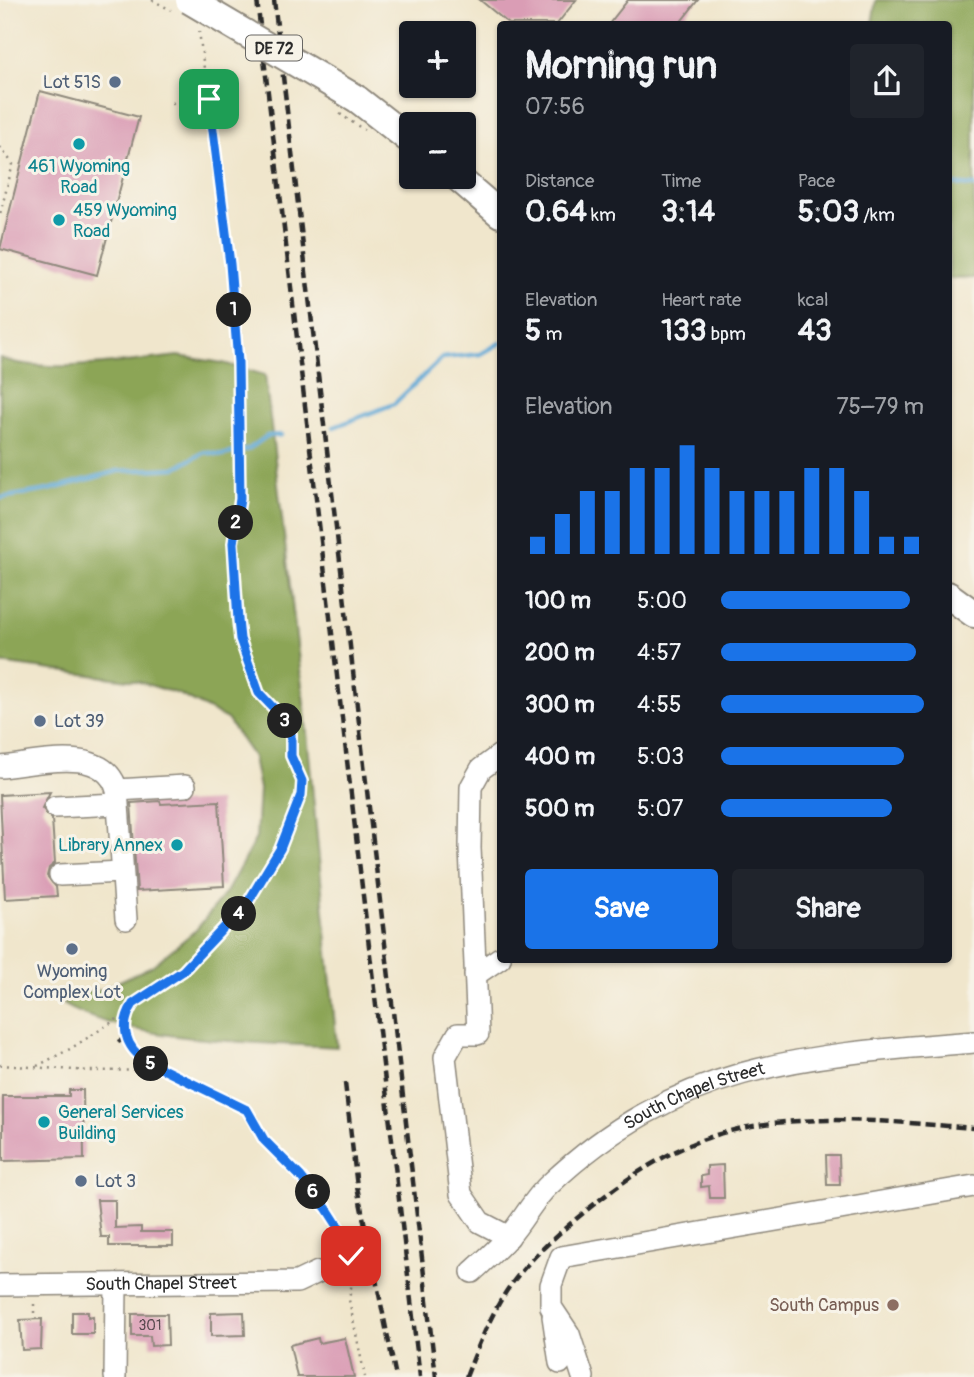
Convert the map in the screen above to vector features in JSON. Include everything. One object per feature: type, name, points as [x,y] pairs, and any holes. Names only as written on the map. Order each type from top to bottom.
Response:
[{"type":"main road","name":"DE 72","points":[[193,9],[357,99],[399,132]]},
{"type":"main road","points":[[471,189],[497,211]]},
{"type":"main road","points":[[952,598],[974,614]]},
{"type":"street","points":[[497,757],[481,769],[471,788],[470,848],[478,1034],[458,1034],[445,1057],[461,1194],[480,1222],[509,1237]]},
{"type":"street","points":[[0,767],[86,761],[108,772],[117,797],[126,919]]},
{"type":"street","points":[[55,807],[185,786]]},
{"type":"street","points":[[60,876],[122,872]]},
{"type":"street","points":[[475,975],[497,960]]},
{"type":"street","name":"South Chapel Street","points":[[472,1272],[509,1237],[547,1186],[593,1147],[660,1104],[737,1073],[796,1059],[974,1042]]},
{"type":"street","points":[[560,1363],[551,1307],[551,1285],[561,1257],[974,1186]]},
{"type":"street","name":"South Chapel Street","points":[[0,1285],[297,1282],[318,1272]]},
{"type":"street","points":[[115,1377],[116,1284]]},
{"type":"street","points":[[551,1307],[569,1334],[583,1377]]},
{"type":"path","points":[[193,9],[209,99],[230,264],[238,362],[240,499],[233,543],[240,639],[259,693],[284,719],[291,734],[291,756],[302,781],[301,795],[280,849],[248,902],[183,971],[133,1004],[128,1012],[125,1032],[132,1049],[146,1061],[247,1110],[264,1140],[301,1177],[343,1234],[351,1256],[353,1276],[349,1300],[365,1377]]},
{"type":"path","points":[[172,103],[209,99]]},
{"type":"path","points":[[0,147],[13,164],[0,214]]},
{"type":"path","points":[[36,1066],[70,1049],[128,1012]]},
{"type":"path","points":[[0,1065],[90,1071],[166,1070]]},
{"type":"path","points":[[34,1297],[34,1320]]},
{"type":"green space","points":[[876,0],[974,0],[974,278],[952,279],[952,21],[872,21]]},
{"type":"green space","points":[[178,356],[223,363],[265,375],[305,712],[337,1047],[158,1033],[90,1017],[63,1004],[68,992],[101,990],[152,966],[196,930],[227,891],[256,838],[259,789],[253,757],[227,719],[179,694],[136,681],[0,663],[0,358],[39,366],[62,366]]},
{"type":"building","points":[[480,0],[576,0],[559,21],[505,21]]},
{"type":"building","points":[[628,0],[698,0],[681,21],[611,21]]},
{"type":"building","points":[[40,91],[139,117],[97,275],[0,249]]},
{"type":"building","points":[[50,792],[42,808],[52,819],[55,863],[49,868],[47,876],[56,887],[57,896],[5,899],[0,795]]},
{"type":"building","name":"Library Annex","points":[[160,801],[161,804],[219,801],[224,886],[137,891],[131,803]]},
{"type":"building","name":"General Services Building","points":[[69,1090],[83,1090],[84,1159],[3,1161],[3,1096],[69,1096]]},
{"type":"building","points":[[826,1155],[839,1155],[840,1185],[827,1185]]},
{"type":"building","points":[[723,1165],[724,1198],[710,1198],[709,1186],[701,1187],[701,1176],[707,1175],[707,1166]]},
{"type":"building","points":[[97,1200],[115,1200],[115,1228],[141,1227],[141,1232],[173,1232],[173,1246],[109,1246],[109,1237],[101,1237]]},
{"type":"building","points":[[72,1312],[88,1312],[88,1317],[93,1316],[93,1334],[72,1334]]},
{"type":"building","points":[[244,1312],[245,1335],[211,1336],[211,1313]]},
{"type":"building","points":[[132,1314],[167,1314],[168,1345],[151,1346],[150,1336],[132,1336]]},
{"type":"building","points":[[42,1319],[41,1349],[22,1350],[20,1320]]},
{"type":"building","points":[[318,1338],[319,1343],[345,1338],[354,1377],[297,1377],[290,1345]]},
{"type":"waterway","points":[[952,184],[974,186]]},
{"type":"waterway","points":[[334,427],[394,404],[442,358],[481,354],[497,345]]},
{"type":"waterway","points":[[0,498],[48,490],[118,471],[175,468],[205,452],[222,455],[249,449],[267,436],[281,435]]},
{"type":"railway","points":[[257,0],[420,1377]]},
{"type":"railway","points":[[274,0],[436,1377]]},
{"type":"railway","points":[[118,1042],[122,1040]]},
{"type":"railway","points":[[345,1083],[357,1187],[396,1377]]},
{"type":"railway","points":[[466,1377],[498,1305],[528,1264],[556,1236],[621,1184],[691,1144],[744,1128],[798,1121],[899,1122],[974,1128]]},
{"type":"place","name":"Lot 51S","points":[[115,82]]},
{"type":"place","name":"461 Wyoming Road","points":[[79,144]]},
{"type":"place","name":"459 Wyoming Road","points":[[59,220]]},
{"type":"place","name":"Lot 39","points":[[40,721]]},
{"type":"place","name":"Library Annex","points":[[177,845]]},
{"type":"place","name":"Wyoming Complex Lot","points":[[72,949]]},
{"type":"place","name":"General Services Building","points":[[44,1122]]},
{"type":"place","name":"Lot 3","points":[[81,1181]]},
{"type":"place","name":"South Campus","points":[[893,1305]]},
{"type":"route","points":[[209,99],[230,264],[238,362],[240,499],[233,543],[240,639],[259,693],[284,719],[291,734],[291,756],[302,781],[301,795],[280,849],[248,902],[183,971],[133,1004],[128,1012],[125,1032],[132,1049],[146,1061],[247,1110],[264,1140],[301,1177],[327,1209],[343,1234],[351,1256]]}]
